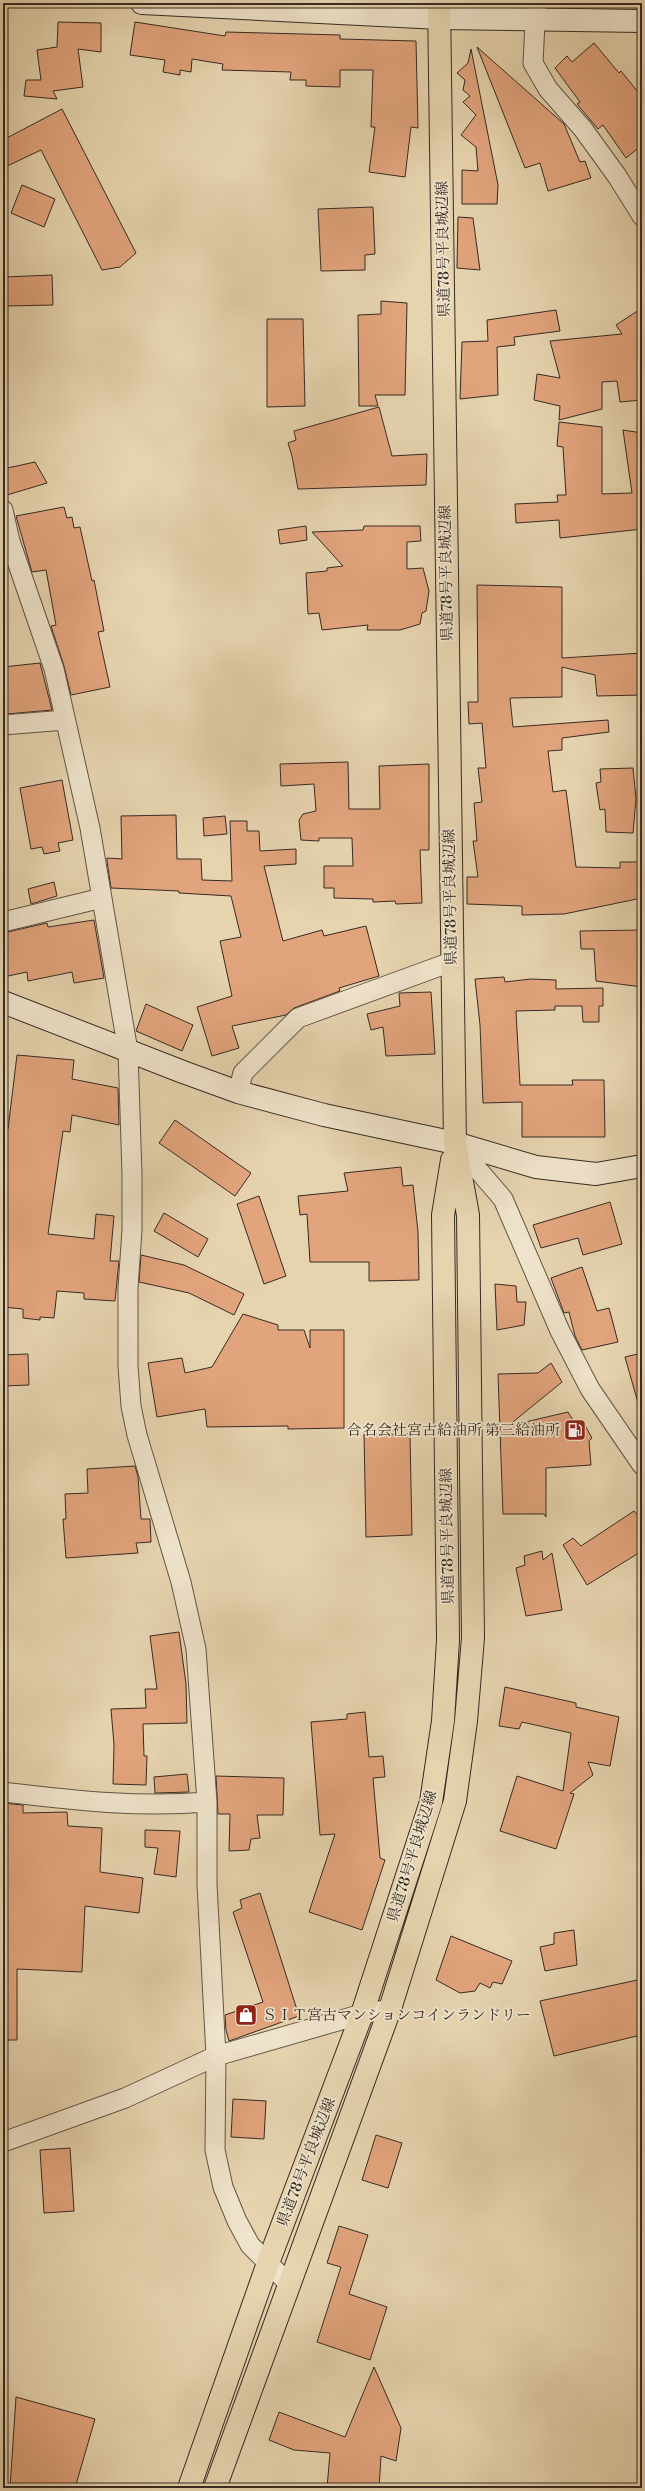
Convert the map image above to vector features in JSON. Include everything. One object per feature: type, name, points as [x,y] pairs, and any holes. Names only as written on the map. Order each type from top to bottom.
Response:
[{"type":"main road","name":"県道78号平良城辺線","points":[[215,2488],[288,2283],[390,2009],[455,1801],[466,1720],[473,1638],[468,1215],[455,1143],[451,962],[439,10]]},
{"type":"main road","name":"県道78号平良城辺線","points":[[189,2488],[268,2263],[362,2014],[431,1802],[443,1721],[448,1640],[443,1215],[455,1143]]},
{"type":"street","points":[[142,3],[535,11],[642,22]]},
{"type":"street","points":[[535,11],[533,63],[548,89],[583,129],[617,176],[642,216]]},
{"type":"street","points":[[3,510],[10,541],[54,669],[90,828],[128,1051],[132,1174],[132,1230],[128,1288],[128,1366],[131,1406],[137,1435],[181,1582],[196,1649],[207,1802],[207,1884],[216,2056],[215,2150],[223,2187],[237,2221],[250,2245],[288,2283]]},
{"type":"street","points":[[3,725],[65,720]]},
{"type":"street","points":[[3,922],[102,898]]},
{"type":"street","points":[[238,1092],[243,1073],[298,1018],[451,962]]},
{"type":"street","points":[[3,1002],[238,1092],[324,1115],[455,1143],[536,1167],[596,1174],[642,1166]]},
{"type":"street","points":[[455,1143],[502,1199],[560,1331],[590,1389],[642,1465]]},
{"type":"street","points":[[3,1792],[82,1801],[161,1806],[207,1802]]},
{"type":"street","points":[[3,2142],[125,2098],[216,2056],[362,2014],[390,2009]]},
{"type":"building","points":[[58,22],[101,23],[101,52],[78,49],[83,87],[53,91],[57,99],[24,96],[26,80],[41,80],[37,50],[57,47]]},
{"type":"building","points":[[135,22],[225,36],[226,32],[340,35],[340,39],[416,41],[418,128],[411,127],[405,177],[369,172],[375,127],[371,127],[373,70],[340,70],[340,87],[306,86],[306,80],[290,80],[291,72],[222,70],[223,64],[192,59],[191,72],[180,70],[180,75],[163,72],[165,60],[130,55]]},
{"type":"building","points":[[594,43],[619,73],[621,71],[642,97],[642,145],[626,158],[603,125],[598,129],[577,104],[580,102],[555,68],[567,56],[572,62]]},
{"type":"building","points":[[477,47],[564,124],[580,162],[585,161],[591,178],[548,191],[540,163],[525,168]]},
{"type":"building","points":[[471,49],[498,185],[497,204],[462,204],[462,170],[478,171],[476,147],[461,135],[476,115],[463,102],[470,96],[463,90],[465,80],[457,73],[468,63]]},
{"type":"building","points":[[62,109],[136,253],[120,267],[102,270],[41,150],[3,168],[3,140]]},
{"type":"building","points":[[22,185],[55,199],[44,227],[11,213]]},
{"type":"building","points":[[373,207],[375,254],[365,255],[365,270],[321,271],[318,209]]},
{"type":"building","points":[[458,217],[473,218],[480,270],[457,268]]},
{"type":"building","points":[[52,275],[53,305],[6,306],[5,277]]},
{"type":"building","points":[[381,301],[407,303],[405,395],[375,395],[378,406],[359,406],[358,315],[381,314]]},
{"type":"building","points":[[642,308],[642,400],[620,402],[617,381],[602,382],[602,409],[559,420],[560,406],[534,400],[537,374],[560,378],[550,341],[622,334],[616,325]]},
{"type":"building","points":[[556,310],[560,331],[514,337],[515,345],[497,347],[498,395],[460,399],[462,342],[488,341],[487,320]]},
{"type":"building","points":[[267,319],[303,319],[305,406],[267,407]]},
{"type":"building","points":[[379,407],[392,456],[427,454],[426,485],[298,489],[288,443],[296,440],[294,431]]},
{"type":"building","points":[[559,422],[602,427],[602,494],[632,493],[623,430],[642,433],[642,529],[560,538],[559,520],[516,523],[515,504],[558,502],[557,495],[566,495],[563,447],[557,446]]},
{"type":"building","points":[[35,462],[47,483],[7,495],[3,469]]},
{"type":"building","points":[[64,507],[67,518],[72,517],[74,528],[80,527],[92,581],[94,580],[104,631],[98,632],[110,687],[71,695],[64,666],[51,626],[56,625],[46,570],[32,572],[16,516]]},
{"type":"building","points":[[306,526],[307,540],[280,544],[278,530]]},
{"type":"building","points":[[364,526],[420,526],[421,541],[407,542],[407,569],[423,568],[429,591],[426,611],[422,613],[420,624],[400,630],[367,630],[368,625],[322,630],[319,613],[308,614],[306,573],[327,571],[327,568],[343,566],[312,532],[363,530]]},
{"type":"building","points":[[477,585],[562,587],[562,658],[642,653],[642,695],[597,696],[595,675],[562,667],[562,697],[510,698],[513,727],[608,720],[609,732],[562,738],[562,750],[548,751],[553,792],[566,790],[576,867],[620,868],[620,862],[642,862],[642,898],[564,914],[522,915],[522,906],[467,904],[467,877],[478,877],[473,841],[477,841],[474,803],[482,802],[478,768],[486,768],[482,723],[469,724],[468,702],[478,702]]},
{"type":"building","points":[[40,663],[52,710],[7,714],[3,667]]},
{"type":"building","points":[[348,762],[349,809],[380,809],[379,766],[429,764],[429,850],[420,850],[422,903],[396,904],[395,901],[373,902],[373,899],[334,898],[334,888],[324,888],[324,866],[353,866],[352,838],[319,838],[319,841],[301,840],[299,820],[303,814],[316,811],[314,784],[281,786],[280,764]]},
{"type":"building","points":[[633,768],[636,799],[633,833],[606,832],[605,809],[600,810],[596,783],[601,782],[600,769]]},
{"type":"building","points":[[62,780],[73,840],[58,843],[60,851],[44,854],[42,847],[31,849],[20,788]]},
{"type":"building","points":[[176,815],[177,859],[201,859],[202,880],[232,881],[230,821],[247,821],[247,831],[259,831],[260,851],[296,849],[296,864],[264,866],[283,941],[322,930],[324,936],[366,926],[379,976],[339,988],[340,991],[294,1008],[286,1015],[232,1026],[239,1048],[212,1056],[197,1007],[232,996],[220,941],[241,937],[231,896],[179,893],[179,891],[111,888],[107,858],[122,859],[121,816]]},
{"type":"building","points":[[225,816],[227,834],[204,836],[203,818]]},
{"type":"building","points":[[54,882],[57,896],[31,904],[28,889]]},
{"type":"building","points":[[94,920],[104,978],[74,983],[72,972],[28,981],[27,972],[3,977],[3,933],[47,923],[48,927]]},
{"type":"building","points":[[642,930],[642,987],[596,981],[594,949],[581,949],[580,931]]},
{"type":"building","points":[[504,977],[505,982],[531,979],[556,980],[556,989],[603,988],[603,1006],[599,1006],[599,1022],[583,1022],[582,1006],[555,1006],[555,1010],[516,1011],[520,1085],[573,1085],[572,1080],[604,1080],[605,1137],[522,1137],[522,1102],[483,1103],[480,1025],[475,979]]},
{"type":"building","points":[[431,992],[435,1054],[386,1056],[383,1027],[371,1030],[367,1014],[400,1006],[399,993]]},
{"type":"building","points":[[146,1004],[193,1025],[182,1051],[136,1031]]},
{"type":"building","points":[[17,1055],[74,1060],[72,1079],[118,1088],[119,1125],[72,1115],[70,1132],[63,1131],[48,1234],[94,1239],[96,1214],[114,1216],[110,1261],[119,1261],[115,1301],[84,1299],[84,1293],[57,1291],[54,1318],[40,1317],[40,1320],[23,1318],[23,1309],[3,1307],[3,1128],[8,1129]]},
{"type":"building","points":[[175,1120],[251,1173],[235,1196],[159,1143]]},
{"type":"building","points":[[401,1167],[403,1186],[413,1185],[418,1232],[419,1280],[369,1281],[369,1262],[310,1262],[307,1214],[300,1215],[298,1196],[348,1191],[344,1173]]},
{"type":"building","points":[[259,1196],[286,1276],[264,1284],[237,1204]]},
{"type":"building","points":[[610,1202],[622,1244],[583,1255],[578,1238],[541,1248],[533,1225]]},
{"type":"building","points":[[164,1213],[208,1239],[198,1257],[154,1231]]},
{"type":"building","points":[[141,1255],[184,1265],[244,1294],[234,1315],[189,1293],[139,1282]]},
{"type":"building","points":[[582,1267],[597,1311],[609,1308],[618,1342],[582,1350],[575,1336],[569,1312],[564,1313],[551,1278]]},
{"type":"building","points":[[495,1284],[516,1286],[517,1302],[526,1302],[524,1325],[497,1330]]},
{"type":"building","points":[[243,1314],[278,1325],[278,1330],[304,1330],[310,1348],[310,1330],[344,1330],[344,1428],[288,1429],[288,1426],[207,1427],[205,1409],[157,1417],[148,1363],[182,1358],[185,1373],[212,1367]]},
{"type":"building","points":[[642,1353],[642,1402],[638,1403],[625,1357]]},
{"type":"building","points":[[28,1354],[29,1385],[3,1386],[3,1355]]},
{"type":"building","points":[[551,1363],[562,1382],[508,1426],[568,1412],[576,1425],[582,1420],[592,1438],[589,1441],[591,1465],[546,1468],[546,1517],[544,1514],[503,1514],[498,1374],[538,1373]]},
{"type":"building","points":[[364,1434],[410,1434],[412,1535],[366,1537]]},
{"type":"building","points":[[135,1466],[138,1477],[141,1519],[150,1519],[151,1542],[136,1543],[138,1553],[66,1558],[63,1519],[66,1519],[65,1494],[88,1493],[87,1469]]},
{"type":"building","points":[[634,1511],[642,1521],[642,1551],[587,1585],[563,1545],[573,1538],[581,1546]]},
{"type":"building","points":[[542,1551],[543,1560],[552,1553],[562,1610],[526,1616],[516,1568],[525,1565],[524,1556]]},
{"type":"building","points":[[179,1632],[186,1684],[187,1723],[143,1724],[144,1756],[147,1756],[146,1785],[113,1784],[114,1745],[111,1709],[146,1708],[145,1689],[157,1689],[150,1636]]},
{"type":"building","points":[[505,1687],[576,1703],[576,1707],[619,1717],[610,1766],[588,1762],[593,1775],[570,1793],[574,1794],[556,1849],[500,1831],[517,1776],[563,1791],[571,1733],[522,1722],[519,1729],[499,1726]]},
{"type":"building","points":[[365,1712],[369,1757],[383,1756],[385,1777],[373,1778],[380,1858],[385,1860],[362,1930],[309,1912],[335,1834],[320,1835],[311,1722],[347,1719],[347,1714]]},
{"type":"building","points":[[187,1774],[189,1792],[155,1793],[154,1777]]},
{"type":"building","points":[[216,1776],[284,1778],[283,1815],[257,1815],[260,1838],[251,1839],[249,1850],[229,1851],[230,1814],[218,1814]]},
{"type":"building","points":[[3,1803],[23,1805],[23,1813],[67,1812],[68,1826],[102,1828],[100,1872],[143,1878],[139,1913],[85,1906],[82,1972],[17,1969],[17,2040],[3,2040]]},
{"type":"building","points":[[145,1830],[180,1831],[176,1877],[154,1874],[158,1848],[145,1847]]},
{"type":"building","points":[[260,1893],[299,2016],[229,2041],[226,2030],[225,2015],[263,2002],[233,1912],[242,1908],[240,1900]]},
{"type":"building","points":[[574,1930],[577,1965],[545,1971],[540,1947],[554,1944],[554,1933]]},
{"type":"building","points":[[451,1936],[512,1961],[502,1984],[493,1982],[490,1988],[480,1983],[475,1991],[460,1993],[436,1980]]},
{"type":"building","points":[[642,1979],[642,2021],[637,2022],[641,2035],[554,2056],[540,2001]]},
{"type":"building","points":[[233,2099],[266,2101],[264,2139],[231,2137]]},
{"type":"building","points":[[376,2135],[402,2143],[388,2188],[362,2180]]},
{"type":"building","points":[[70,2148],[74,2211],[44,2213],[40,2150]]},
{"type":"building","points":[[339,2226],[368,2235],[349,2294],[387,2307],[370,2360],[317,2342],[341,2267],[327,2263]]},
{"type":"building","points":[[374,2367],[401,2428],[396,2461],[381,2456],[379,2488],[327,2488],[330,2453],[294,2450],[269,2440],[279,2412],[345,2437]]},
{"type":"building","points":[[16,2397],[95,2419],[75,2488],[10,2488]]},
{"type":"place","name":"合名会社宮古給油所 第三給油所","points":[[575,1430]]},
{"type":"place","name":"ＳＩＴ宮古マンションコインランドリー","points":[[246,2015]]}]
